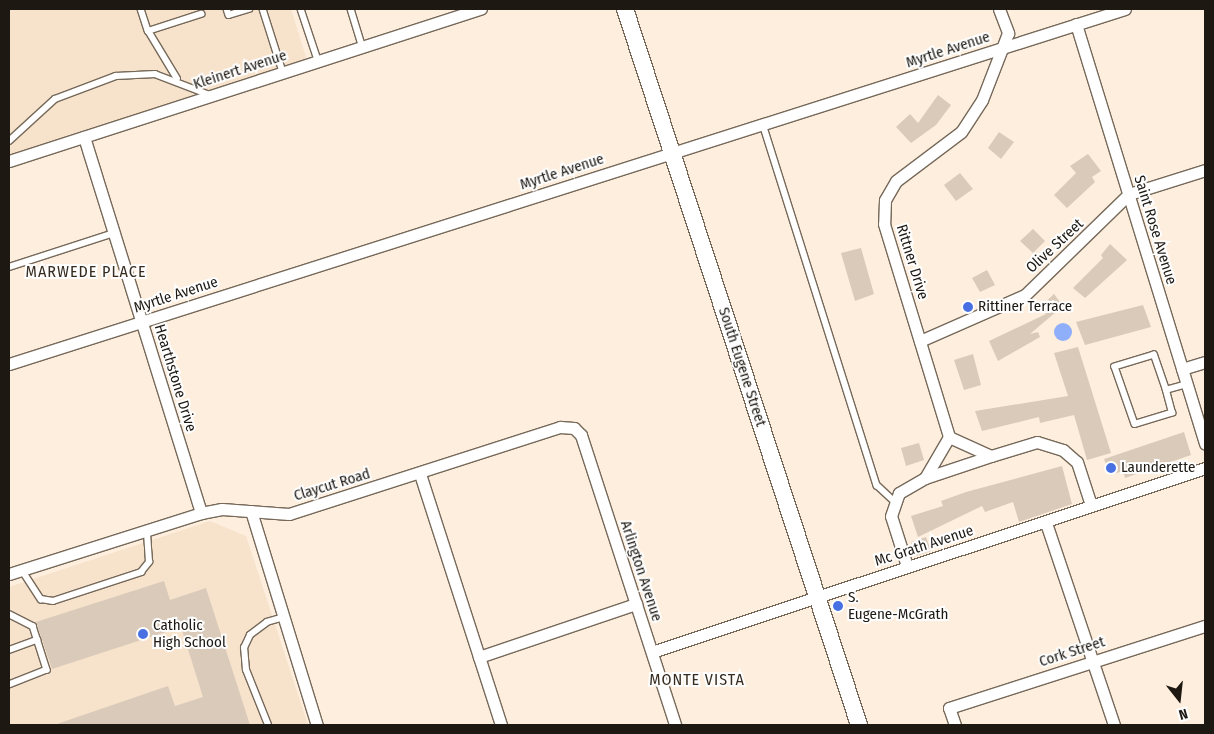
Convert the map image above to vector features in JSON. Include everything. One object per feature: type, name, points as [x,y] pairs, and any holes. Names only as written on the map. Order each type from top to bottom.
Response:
[{"type":"street","name":"Kleinert Avenue","points":[[9,161],[480,9]]},
{"type":"street","name":"South Eugene Street","points":[[625,9],[859,725]]},
{"type":"street","points":[[999,9],[1008,33],[1004,47]]},
{"type":"street","name":"Myrtle Avenue","points":[[9,364],[1124,9]]},
{"type":"street","name":"Saint Rose Avenue","points":[[1076,24],[1205,444]]},
{"type":"street","name":"Rittner Drive","points":[[949,437],[884,224],[885,200],[896,181],[961,132],[982,100],[1004,47]]},
{"type":"street","name":"Hearthstone Drive","points":[[84,137],[201,513]]},
{"type":"street","name":"Olive Street","points":[[920,340],[1025,295],[1129,194],[1205,170]]},
{"type":"street","points":[[1182,369],[1205,362]]},
{"type":"street","name":"Claycut Road","points":[[9,574],[201,513],[252,511],[289,514],[420,474],[560,427],[574,428]]},
{"type":"street","name":"Arlington Avenue","points":[[574,428],[581,435],[676,725]]},
{"type":"street","points":[[925,478],[949,437],[991,456]]},
{"type":"street","points":[[908,566],[891,516],[899,493],[925,478],[1036,442],[1063,450],[1077,462],[1091,505]]},
{"type":"street","name":"Mc Grath Avenue","points":[[652,652],[908,566],[1046,523],[1091,505],[1205,468]]},
{"type":"street","points":[[420,474],[501,725]]},
{"type":"street","points":[[252,511],[317,725]]},
{"type":"street","points":[[1046,523],[1114,725]]},
{"type":"street","points":[[479,657],[636,604]]},
{"type":"street","name":"Cork Street","points":[[954,725],[949,708],[1205,626]]},
{"type":"lane","points":[[141,9],[148,32],[177,79]]},
{"type":"lane","points":[[227,9],[229,15],[249,9]]},
{"type":"lane","points":[[263,9],[283,72]]},
{"type":"lane","points":[[301,9],[318,60]]},
{"type":"lane","points":[[351,9],[362,46]]},
{"type":"lane","points":[[148,32],[201,14]]},
{"type":"lane","points":[[9,141],[55,99],[76,88],[116,76],[155,74],[177,79],[210,95]]},
{"type":"lane","points":[[763,124],[877,485],[895,502]]},
{"type":"lane","points":[[9,267],[114,233]]},
{"type":"lane","points":[[1154,355],[1166,390],[1172,413],[1135,424],[1115,367],[1154,355]]},
{"type":"lane","points":[[1166,390],[1187,384]]},
{"type":"lane","points":[[22,570],[41,599],[53,601],[141,572],[149,562],[147,530]]},
{"type":"lane","points":[[9,614],[33,626],[46,672],[9,685]]},
{"type":"lane","points":[[268,725],[246,670],[244,648],[250,635],[284,617]]},
{"type":"lane","points":[[9,650],[37,640]]},
{"type":"shaded area","points":[[9,9],[291,9],[308,64],[9,160]]},
{"type":"shaded area","name":"Catholic High School","points":[[210,521],[246,536],[308,725],[9,725],[9,587]]},
{"type":"water","points":[[1059,323],[1067,323],[1072,328],[1070,339],[1059,341],[1054,336],[1054,328]]},
{"type":"building","points":[[938,95],[951,105],[936,125],[911,143],[896,127],[910,114],[918,123]]},
{"type":"building","points":[[999,132],[1014,142],[1001,159],[988,148]]},
{"type":"building","points":[[1088,154],[1101,171],[1092,177],[1095,182],[1067,208],[1054,195],[1076,173],[1070,166]]},
{"type":"building","points":[[960,173],[973,189],[956,201],[944,185]]},
{"type":"building","points":[[1033,229],[1045,241],[1033,253],[1020,241]]},
{"type":"building","points":[[1110,244],[1127,260],[1085,298],[1073,288],[1103,258],[1101,255]]},
{"type":"building","points":[[861,248],[874,294],[855,301],[841,253]]},
{"type":"building","points":[[987,270],[995,285],[980,292],[972,278]]},
{"type":"building","points":[[1054,294],[1063,306],[1030,334],[1038,332],[1040,337],[998,361],[989,341],[1046,314],[1040,307]]},
{"type":"building","points":[[1143,305],[1151,327],[1085,345],[1076,322]]},
{"type":"building","points":[[1078,347],[1111,453],[1087,460],[1074,415],[1040,423],[1039,417],[982,431],[975,411],[1068,396],[1054,353]]},
{"type":"building","points":[[973,354],[981,385],[964,390],[954,360]]},
{"type":"building","points":[[1184,432],[1191,455],[1125,478],[1123,471],[1110,475],[1104,459]]},
{"type":"building","points":[[919,443],[924,460],[906,466],[901,448]]},
{"type":"building","points":[[1062,466],[1072,504],[1019,522],[1013,502],[985,512],[982,506],[918,537],[911,516],[943,506],[941,501],[966,492]]},
{"type":"building","points":[[926,537],[931,551],[916,556],[911,542]]},
{"type":"building","points":[[164,581],[170,600],[206,588],[250,725],[54,725],[168,686],[175,706],[203,697],[181,627],[52,669],[36,622]]},
{"type":"place","name":"Rittiner Terrace","points":[[968,307]]},
{"type":"place","name":"Launderette","points":[[1111,468]]},
{"type":"place","name":"S. Eugene-McGrath","points":[[838,606]]},
{"type":"place","name":"Catholic High School","points":[[143,634]]},
{"type":"district","name":"MARWEDE PLACE","points":[[86,272]]},
{"type":"district","name":"MONTE VISTA","points":[[697,680]]}]
